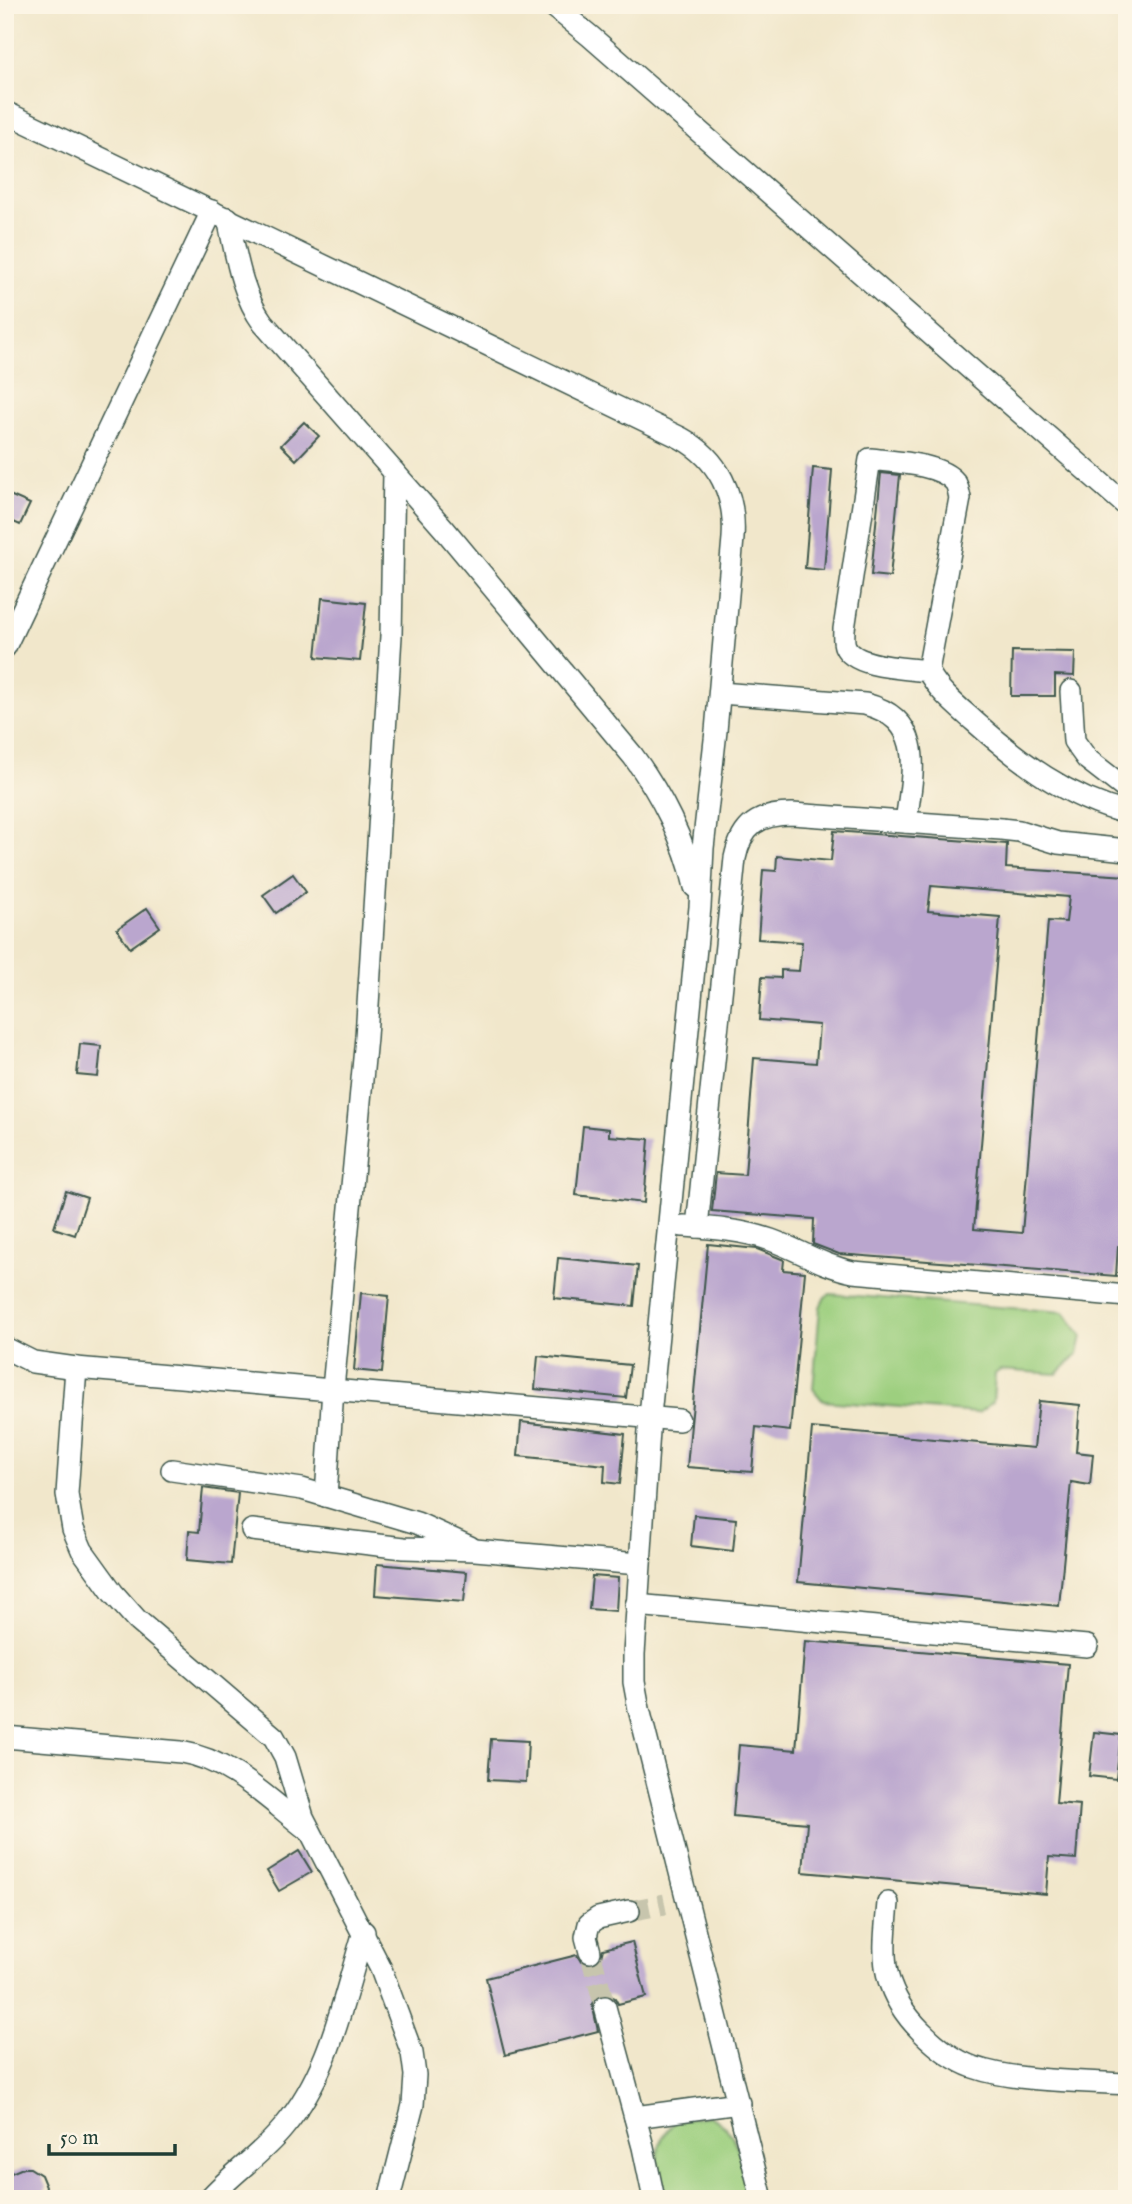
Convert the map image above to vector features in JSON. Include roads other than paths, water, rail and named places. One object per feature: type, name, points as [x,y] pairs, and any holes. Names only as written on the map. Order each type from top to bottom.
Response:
[{"type":"street","points":[[552,5],[1127,506]]},
{"type":"street","points":[[5,113],[681,438],[701,452],[717,469],[732,504],[734,521],[720,693],[650,1416],[636,1605],[634,1682],[676,1901],[740,2103],[762,2199]]},
{"type":"street","points":[[220,215],[258,317],[444,530],[642,769],[681,844],[692,872],[700,907]]},
{"type":"street","points":[[5,646],[220,215]]},
{"type":"street","points":[[928,671],[871,663],[852,655],[844,645],[844,629],[870,459],[922,466],[941,472],[956,483],[960,498],[928,671],[934,682],[998,743],[1030,768],[1084,798],[1127,813]]},
{"type":"street","points":[[326,1496],[333,1389],[366,1037],[391,636],[394,472]]},
{"type":"street","points":[[1071,691],[1074,741],[1087,759],[1127,790]]},
{"type":"street","points":[[720,693],[865,704],[882,709],[892,716],[907,734],[912,751],[913,769],[906,822]]},
{"type":"street","points":[[697,1227],[735,858],[740,838],[751,825],[758,820],[780,814],[906,822],[1010,830],[1058,843],[1127,850]]},
{"type":"street","points":[[667,1225],[731,1230],[764,1237],[830,1266],[853,1272],[1127,1296]]},
{"type":"street","points":[[5,1348],[33,1362],[76,1368],[679,1420]]},
{"type":"street","points":[[76,1368],[67,1494],[73,1529],[82,1550],[113,1593],[137,1620],[274,1737],[285,1757],[310,1832],[381,1969],[408,2043],[415,2075],[413,2105],[389,2199]]},
{"type":"street","points":[[172,1469],[263,1482],[326,1496],[417,1523],[450,1536],[475,1550]]},
{"type":"street","points":[[252,1531],[404,1548],[475,1550],[639,1564]]},
{"type":"street","points":[[636,1605],[1087,1646]]},
{"type":"street","points":[[5,1737],[181,1752],[199,1756],[233,1772],[310,1832]]},
{"type":"street","points":[[888,1903],[885,1950],[892,1990],[913,2023],[944,2051],[966,2064],[1004,2074],[1127,2084]]},
{"type":"street","points":[[590,1952],[586,1937],[589,1924],[598,1918],[629,1911]]},
{"type":"street","points":[[209,2199],[272,2140],[299,2108],[313,2086],[330,2045],[364,1932]]},
{"type":"street","points":[[605,2007],[654,2199]]},
{"type":"street","points":[[635,2117],[740,2103]]},
{"type":"tunnel","points":[[629,1911],[665,1904]]},
{"type":"tunnel","points":[[590,1952],[605,2007]]}]
